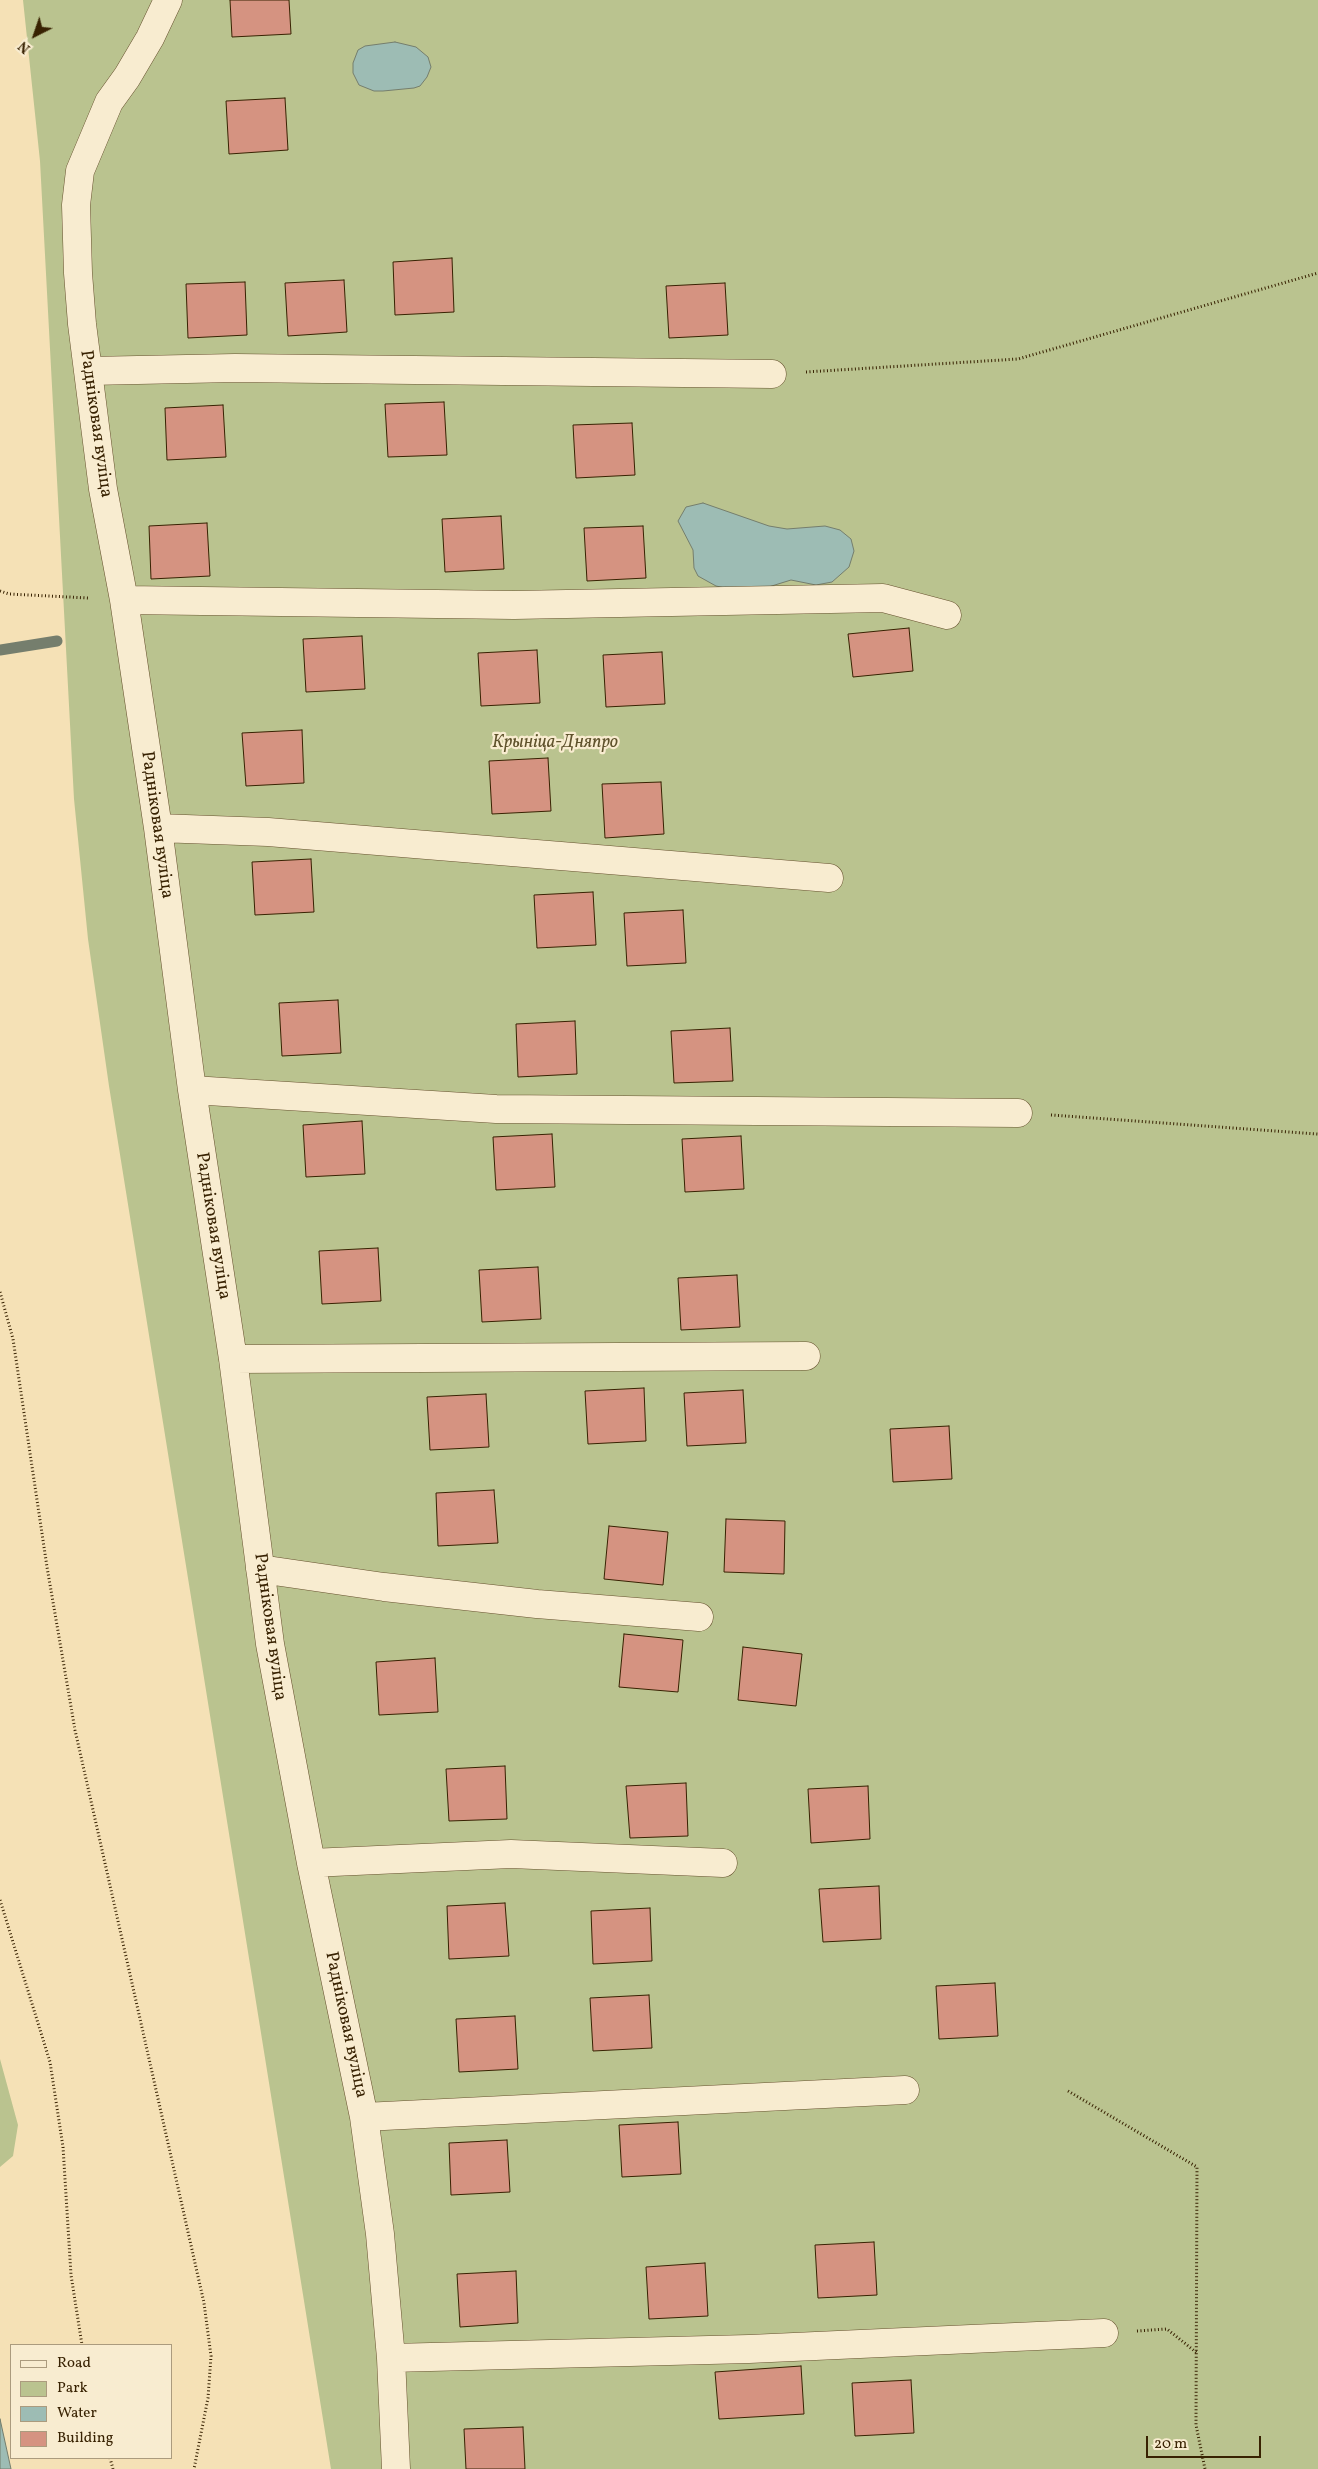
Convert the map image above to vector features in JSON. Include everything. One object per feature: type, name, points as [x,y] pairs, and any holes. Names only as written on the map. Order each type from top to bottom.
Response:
[{"type":"street","name":"Радніковая вуліца","points":[[168,0],[150,38],[109,102],[80,171],[76,205],[78,273],[103,490],[124,600],[158,828],[192,1090],[233,1359],[271,1653],[311,1863],[364,2117],[380,2234],[390,2358],[396,2469]]},
{"type":"street","points":[[89,371],[235,368],[772,374]]},
{"type":"street","points":[[124,600],[514,606],[883,598],[947,615]]},
{"type":"street","points":[[158,828],[268,832],[829,878]]},
{"type":"street","points":[[192,1090],[496,1109],[1018,1113]]},
{"type":"street","points":[[233,1359],[806,1356]]},
{"type":"street","points":[[260,1569],[384,1587],[537,1604],[699,1617]]},
{"type":"street","points":[[311,1863],[510,1854],[723,1863]]},
{"type":"street","points":[[364,2117],[905,2090]]},
{"type":"street","points":[[390,2358],[749,2349],[1104,2333]]},
{"type":"path","points":[[772,374],[1018,358],[1318,273]]},
{"type":"path","points":[[0,591],[9,594],[124,600]]},
{"type":"path","points":[[1018,1113],[1318,1134]]},
{"type":"path","points":[[0,1292],[13,1339],[47,1567],[75,1730],[204,2303],[210,2356],[208,2398],[194,2469]]},
{"type":"path","points":[[0,1900],[50,2062],[63,2147],[71,2275],[82,2344]]},
{"type":"path","points":[[1068,2091],[1197,2167],[1196,2425],[1205,2469]]},
{"type":"path","points":[[1104,2333],[1167,2329],[1197,2354]]},
{"type":"green space","name":"Крыніца-Дняпро","points":[[23,0],[1318,0],[1318,2469],[331,2469],[109,1086],[88,939],[74,799],[40,161]]},
{"type":"green space","points":[[0,2059],[18,2125],[13,2156],[0,2167]]},
{"type":"water","points":[[395,42],[416,47],[428,57],[431,67],[427,77],[420,86],[374,91],[359,85],[353,73],[353,63],[358,50],[365,46]]},
{"type":"water","points":[[703,503],[769,526],[787,529],[825,526],[840,530],[851,539],[854,551],[849,567],[832,582],[816,585],[791,580],[762,589],[734,590],[716,586],[698,576],[694,568],[693,550],[678,521],[686,507]]},
{"type":"water","points":[[0,2419],[11,2469],[0,2469]]},
{"type":"building","points":[[230,0],[289,0],[291,34],[232,37]]},
{"type":"building","points":[[285,98],[288,150],[229,154],[226,101]]},
{"type":"building","points":[[452,258],[454,312],[395,315],[393,262]]},
{"type":"building","points":[[344,280],[347,332],[288,336],[285,283]]},
{"type":"building","points":[[245,282],[247,335],[188,338],[186,284]]},
{"type":"building","points":[[725,283],[728,335],[669,338],[666,286]]},
{"type":"building","points":[[444,402],[447,455],[388,457],[385,404]]},
{"type":"building","points":[[223,405],[226,457],[167,460],[165,408]]},
{"type":"building","points":[[632,423],[635,475],[576,478],[573,425]]},
{"type":"building","points":[[501,516],[504,569],[445,572],[442,519]]},
{"type":"building","points":[[207,523],[210,576],[151,579],[149,526]]},
{"type":"building","points":[[643,526],[646,578],[587,581],[584,528]]},
{"type":"building","points":[[909,628],[913,671],[853,677],[848,634]]},
{"type":"building","points":[[362,636],[365,689],[306,692],[303,639]]},
{"type":"building","points":[[537,650],[540,703],[481,706],[478,653]]},
{"type":"building","points":[[662,652],[665,704],[606,707],[603,655]]},
{"type":"building","points":[[302,730],[304,783],[246,786],[242,733]]},
{"type":"building","points":[[548,758],[551,811],[492,814],[489,761]]},
{"type":"building","points":[[661,782],[664,834],[605,838],[602,784]]},
{"type":"building","points":[[311,859],[314,912],[255,915],[252,862]]},
{"type":"building","points":[[593,892],[596,945],[537,948],[534,895]]},
{"type":"building","points":[[683,910],[686,963],[627,966],[624,913]]},
{"type":"building","points":[[338,1000],[341,1053],[282,1056],[279,1003]]},
{"type":"building","points":[[575,1021],[577,1074],[518,1077],[516,1024]]},
{"type":"building","points":[[730,1028],[733,1081],[674,1083],[671,1031]]},
{"type":"building","points":[[362,1121],[365,1174],[306,1177],[303,1125]]},
{"type":"building","points":[[552,1134],[555,1187],[496,1190],[493,1137]]},
{"type":"building","points":[[741,1136],[744,1189],[685,1192],[682,1139]]},
{"type":"building","points":[[378,1248],[381,1301],[322,1304],[319,1251]]},
{"type":"building","points":[[538,1267],[541,1319],[482,1322],[479,1270]]},
{"type":"building","points":[[737,1275],[740,1327],[681,1330],[678,1278]]},
{"type":"building","points":[[644,1388],[646,1441],[588,1444],[585,1391]]},
{"type":"building","points":[[743,1390],[746,1443],[687,1446],[684,1393]]},
{"type":"building","points":[[486,1394],[489,1447],[430,1450],[427,1397]]},
{"type":"building","points":[[949,1426],[952,1479],[893,1482],[890,1429]]},
{"type":"building","points":[[494,1490],[498,1543],[438,1546],[436,1493]]},
{"type":"building","points":[[726,1519],[785,1521],[784,1574],[724,1572]]},
{"type":"building","points":[[609,1526],[668,1532],[663,1585],[604,1579]]},
{"type":"building","points":[[624,1634],[683,1640],[678,1692],[619,1687]]},
{"type":"building","points":[[743,1647],[802,1654],[796,1706],[738,1700]]},
{"type":"building","points":[[435,1658],[438,1712],[379,1715],[376,1662]]},
{"type":"building","points":[[505,1766],[507,1819],[449,1821],[446,1769]]},
{"type":"building","points":[[686,1783],[688,1836],[630,1838],[626,1786]]},
{"type":"building","points":[[868,1786],[870,1839],[811,1843],[808,1789]]},
{"type":"building","points":[[879,1886],[881,1939],[823,1942],[819,1889]]},
{"type":"building","points":[[505,1903],[509,1956],[449,1959],[447,1906]]},
{"type":"building","points":[[650,1908],[652,1961],[593,1964],[591,1911]]},
{"type":"building","points":[[995,1983],[998,2036],[939,2039],[936,1986]]},
{"type":"building","points":[[649,1995],[652,2048],[593,2051],[590,1998]]},
{"type":"building","points":[[515,2016],[518,2069],[459,2072],[456,2019]]},
{"type":"building","points":[[678,2122],[681,2174],[622,2177],[619,2125]]},
{"type":"building","points":[[507,2140],[510,2192],[451,2195],[449,2143]]},
{"type":"building","points":[[874,2242],[877,2295],[818,2298],[815,2245]]},
{"type":"building","points":[[705,2263],[708,2316],[649,2319],[646,2267]]},
{"type":"building","points":[[516,2271],[518,2323],[460,2327],[457,2274]]},
{"type":"building","points":[[801,2366],[804,2414],[719,2419],[715,2372]]},
{"type":"building","points":[[911,2380],[914,2433],[855,2436],[852,2383]]},
{"type":"building","points":[[523,2427],[525,2469],[466,2469],[464,2429]]},
{"type":"waterway","points":[[0,650],[57,641]]}]
